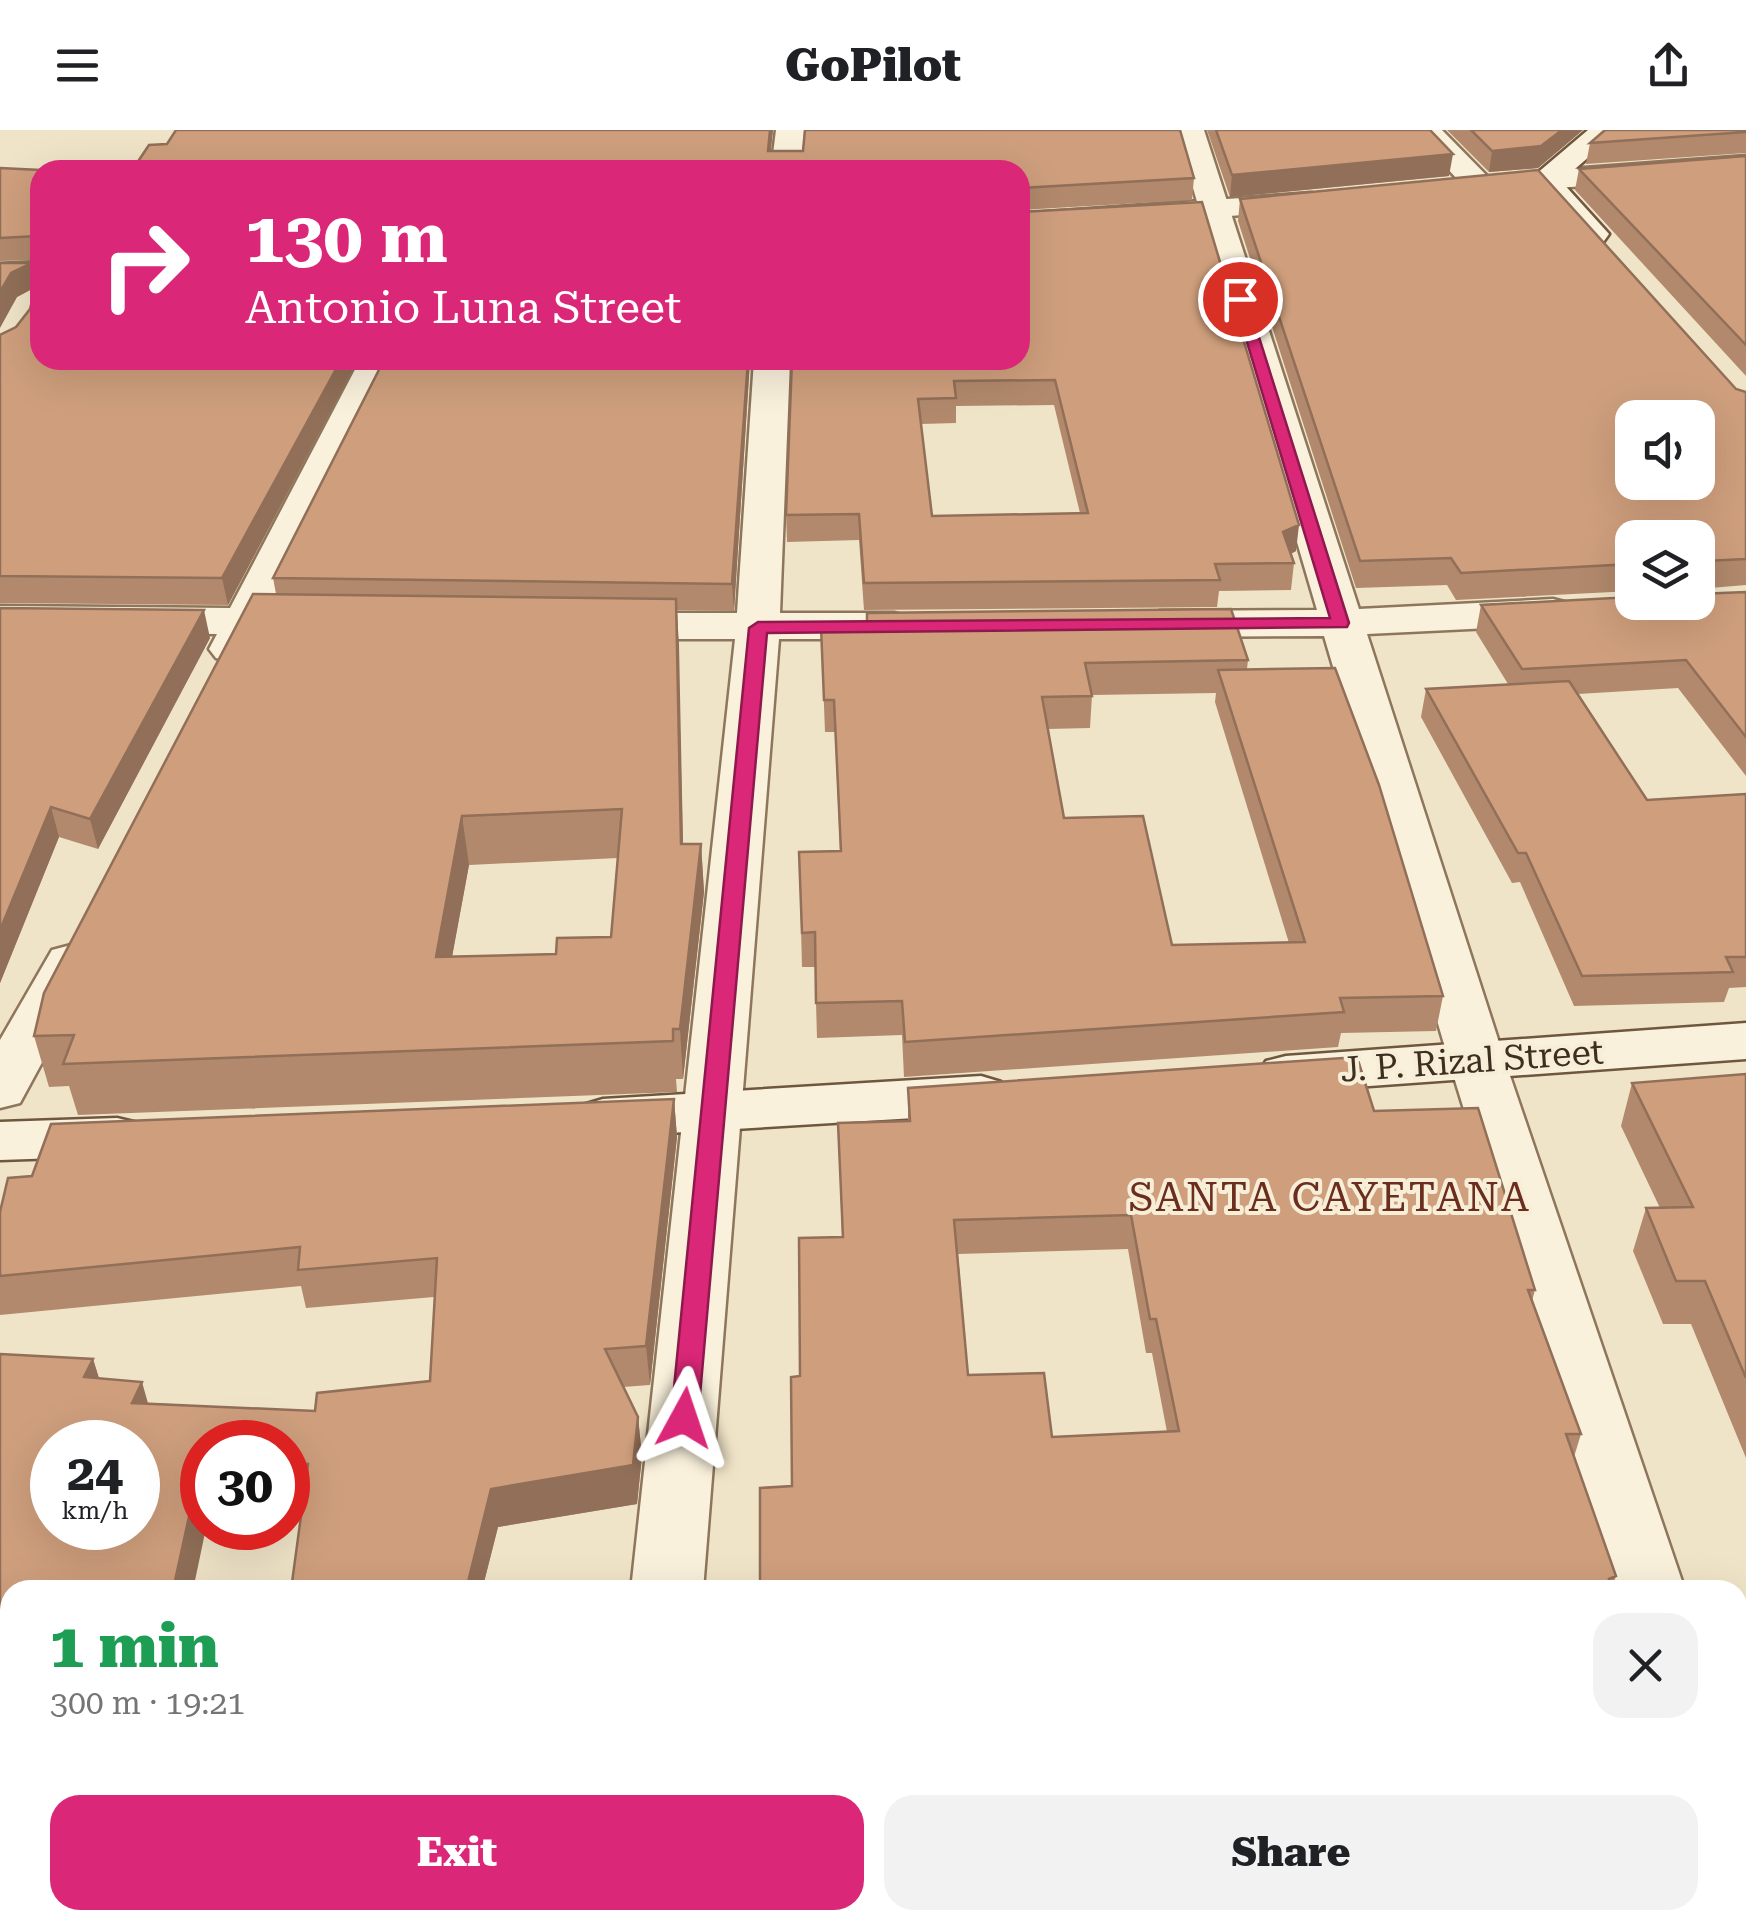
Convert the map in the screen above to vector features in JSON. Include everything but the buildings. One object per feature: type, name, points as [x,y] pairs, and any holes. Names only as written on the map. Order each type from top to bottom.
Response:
[{"type":"street","points":[[787,160],[790,130]]},
{"type":"street","points":[[1190,130],[1340,623],[1646,1580]]},
{"type":"street","points":[[1426,130],[1480,186]]},
{"type":"street","points":[[1544,180],[1606,130]]},
{"type":"street","points":[[1442,190],[1746,166]]},
{"type":"street","points":[[1544,180],[1618,262]]},
{"type":"street","points":[[1030,222],[1347,198]]},
{"type":"street","points":[[0,274],[30,272]]},
{"type":"street","points":[[209,692],[373,370]]},
{"type":"street","points":[[668,1580],[758,628],[771,370]]},
{"type":"street","points":[[1130,625],[1340,623],[1592,610]]},
{"type":"street","points":[[0,619],[344,622]]},
{"type":"street","points":[[561,625],[936,626]]},
{"type":"street","points":[[0,1090],[88,928]]},
{"type":"street","name":"J. P. Rizal Street","points":[[1241,1077],[1746,1041]]},
{"type":"street","points":[[552,1120],[710,1114],[1025,1092]]},
{"type":"street","points":[[0,1141],[178,1134]]},
{"type":"district","name":"SANTA CAYETANA","points":[[1330,1197]]},
{"type":"route","points":[[684,1418],[758,628],[1340,623],[1240,299]]}]
